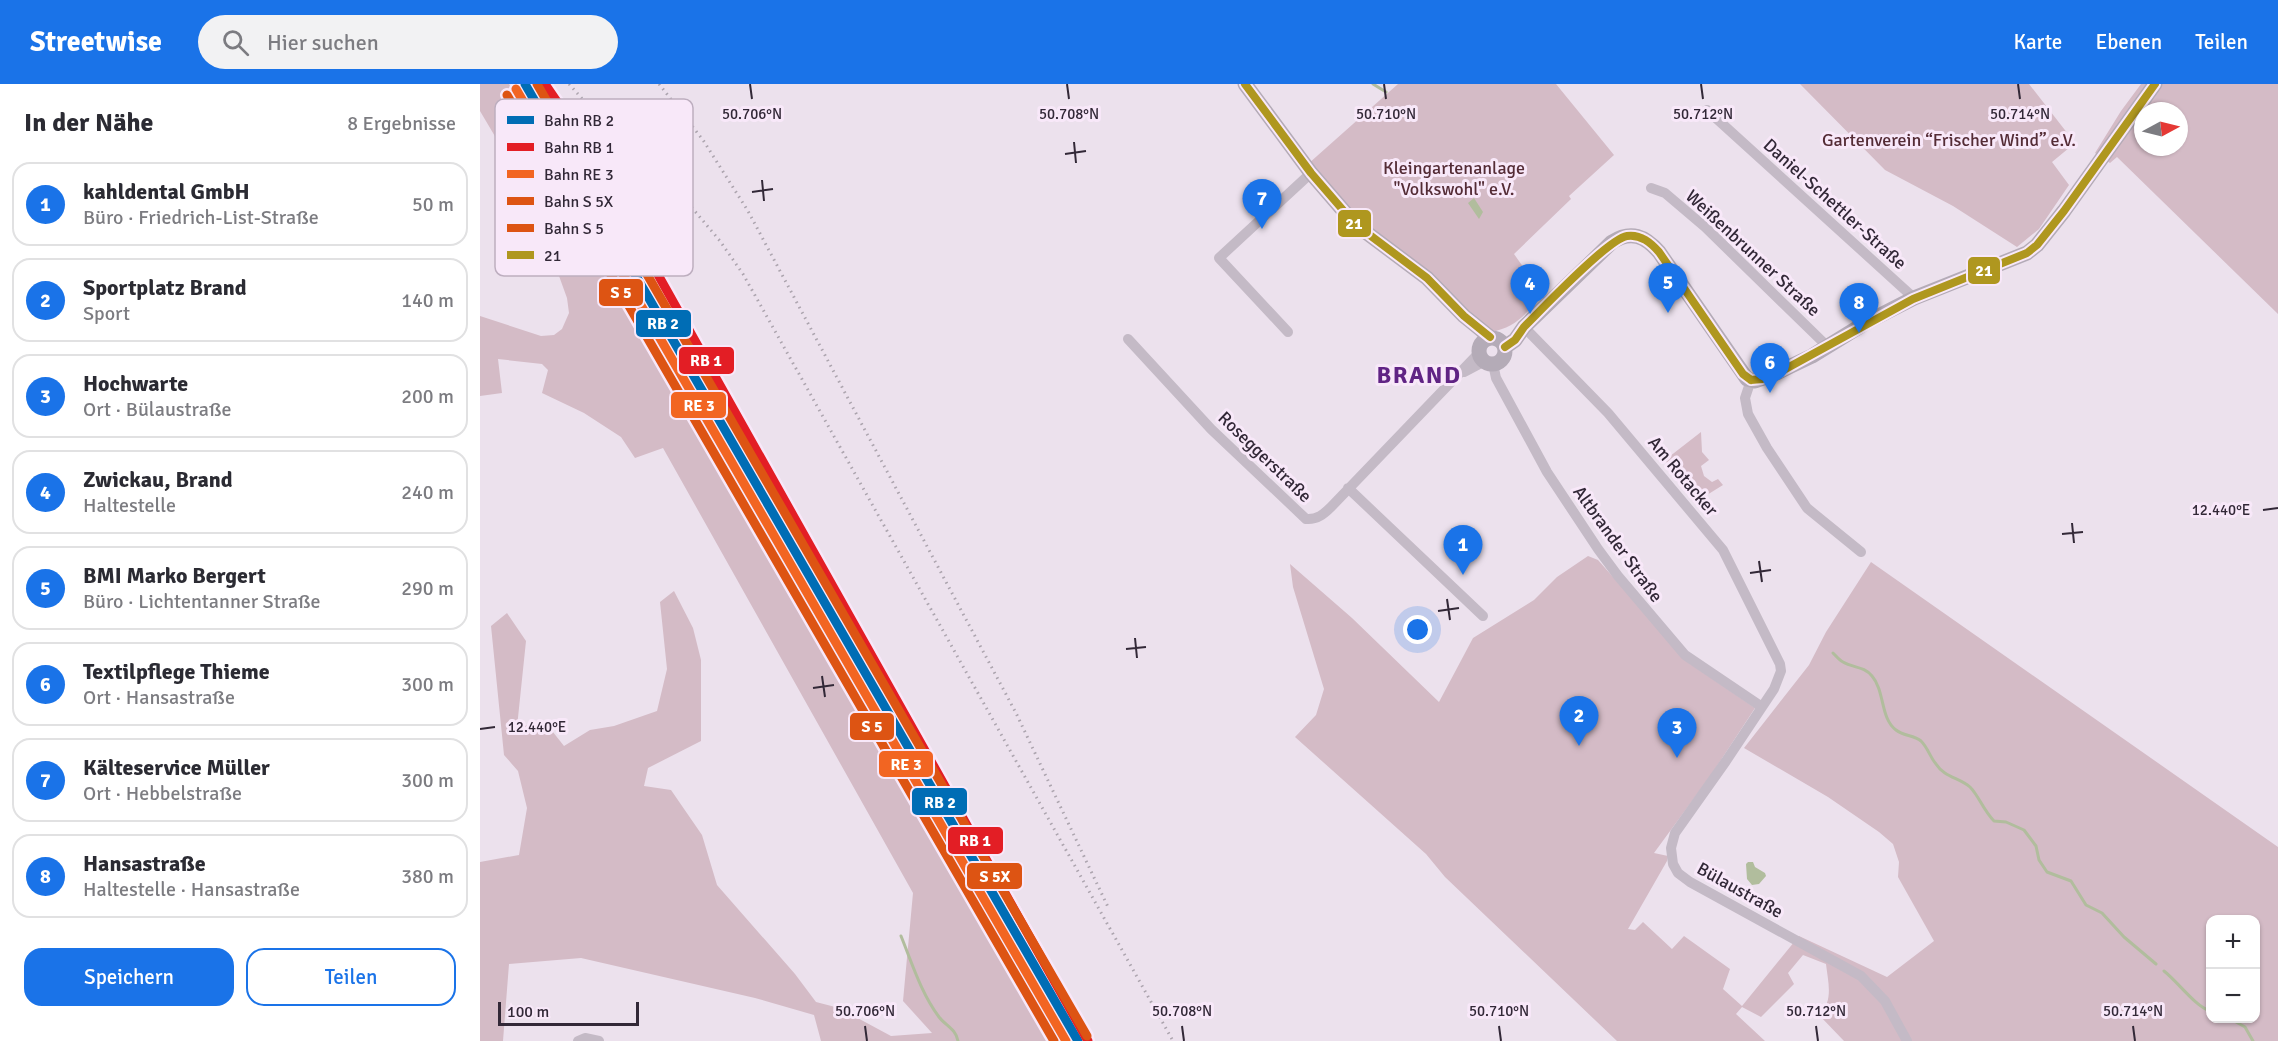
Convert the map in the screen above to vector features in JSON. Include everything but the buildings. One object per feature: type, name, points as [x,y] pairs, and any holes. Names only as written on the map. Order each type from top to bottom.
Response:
[{"type":"street","points":[[1245,84],[1311,173],[1355,224],[1427,278],[1464,316],[1490,350],[1524,327],[1612,242],[1624,236],[1638,235],[1651,243],[1659,252],[1743,374],[1751,381],[1774,374],[1828,347],[1867,322],[1914,298],[2027,253],[2037,245],[2064,211],[2155,84]]},
{"type":"street","name":"Daniel-Schettler-Straße","points":[[1707,110],[1914,298]]},
{"type":"street","points":[[1288,332],[1219,258],[1311,173]]},
{"type":"street","name":"Weißenbrunner Straße","points":[[1652,188],[1665,193],[1705,227],[1828,347]]},
{"type":"street","name":"Am Rotacker","points":[[1524,327],[1608,413],[1723,550],[1780,663],[1781,670]]},
{"type":"street","name":"Roseggerstraße","points":[[1128,339],[1211,429],[1306,519],[1313,520],[1324,514],[1461,373],[1490,350]]},
{"type":"street","name":"Altbrander Straße","points":[[1490,350],[1496,378],[1547,472],[1618,576],[1685,655],[1761,707]]},
{"type":"street","points":[[1751,381],[1745,398],[1755,429],[1767,448],[1807,508],[1861,552]]},
{"type":"street","points":[[1348,488],[1483,616]]},
{"type":"street","name":"Bülaustraße","points":[[1781,670],[1774,689],[1675,833],[1671,848],[1673,864],[1678,873],[1690,882],[1861,976],[1885,1001],[1907,1041]]},
{"type":"street","points":[[578,1041],[585,1038],[599,1041]]},
{"type":"green space","points":[[480,84],[509,84],[518,99],[495,99],[495,136],[480,111]]},
{"type":"green space","name":"Kleingartenanlage \"Volkswohl\" e.V.","points":[[1398,84],[1556,84],[1614,155],[1569,196],[1571,199],[1514,254],[1543,295],[1526,314],[1507,327],[1490,332],[1357,223],[1308,164]]},
{"type":"green space","name":"Gartenverein “Frischer Wind” e.V.","points":[[1800,84],[2029,84],[2075,143],[2052,162],[2069,185],[2039,229],[2017,247],[1953,206],[1885,170]]},
{"type":"green space","points":[[2141,84],[2278,84],[2278,314],[2117,157],[2110,163],[2095,153]]},
{"type":"green space","points":[[559,276],[619,276],[747,507],[958,871],[1028,982],[1061,1041],[821,1041],[814,1015],[755,998],[581,958],[509,964],[503,1041],[480,1041],[480,862],[519,855],[527,808],[518,771],[504,755],[491,626],[507,613],[526,641],[517,727],[545,722],[564,746],[590,730],[614,726],[657,711],[667,669],[660,602],[674,591],[693,628],[701,660],[701,741],[648,768],[644,786],[671,790],[702,835],[717,885],[795,974],[816,1002],[839,1008],[891,1036],[932,1033],[903,1001],[913,893],[663,448],[635,458],[621,437],[584,413],[542,393],[548,370],[542,364],[498,359],[502,393],[480,396],[480,316],[541,336],[554,335],[562,329],[569,313],[567,298]]},
{"type":"green space","points":[[1701,432],[1702,452],[1709,460],[1701,466],[1704,476],[1712,482],[1718,479],[1723,485],[1694,503],[1665,460]]},
{"type":"green space","points":[[1588,556],[1598,560],[1689,663],[1755,708],[1711,775],[1654,853],[1668,856],[1667,861],[1628,929],[1635,930],[1643,922],[1672,949],[1684,936],[1730,969],[1723,989],[1742,1006],[1799,936],[1887,977],[1934,941],[1898,877],[1899,862],[1893,844],[1828,797],[1744,748],[1809,665],[1826,632],[1871,562],[2278,847],[2278,1041],[1844,1041],[1819,1015],[1827,1004],[1828,997],[1826,964],[1803,955],[1788,973],[1794,984],[1761,1017],[1742,1007],[1736,1014],[1765,1041],[1617,1041],[1445,877],[1426,854],[1295,737],[1316,715],[1324,689],[1293,587],[1290,564],[1352,618],[1439,702],[1473,638],[1534,600],[1557,577]]},
{"type":"shaded area","points":[[1474,198],[1483,212],[1479,219],[1468,203]]},
{"type":"shaded area","points":[[1753,862],[1755,867],[1765,873],[1766,876],[1759,884],[1752,885],[1747,879],[1746,864]]},
{"type":"waterway","points":[[1373,84],[1386,92]]},
{"type":"waterway","points":[[1833,653],[1847,664],[1866,670],[1872,676],[1879,689],[1887,719],[1896,730],[1921,741],[1939,768],[1970,787],[1994,821],[2006,822],[2024,830],[2036,846],[2039,860],[2047,872],[2071,881],[2086,905],[2102,913],[2124,937],[2156,964]]},
{"type":"waterway","points":[[901,936],[927,998],[939,1017],[955,1033],[958,1041]]},
{"type":"waterway","points":[[2164,971],[2206,1009]]},
{"type":"waterway","points":[[2238,1023],[2245,1027],[2253,1041]]},
{"type":"railway","points":[[569,84],[582,99]]},
{"type":"railway","points":[[659,84],[671,99]]},
{"type":"railway","points":[[693,127],[748,211],[1016,713],[1108,907]]},
{"type":"railway","points":[[693,209],[720,241],[743,274],[1173,1041]]},
{"type":"transit line","points":[[525,84],[534,99]]},
{"type":"transit line","points":[[537,84],[546,99]]},
{"type":"transit line","points":[[545,84],[555,99]]},
{"type":"transit line","name":"21","points":[[1245,84],[1311,173],[1355,224],[1427,278],[1464,316],[1490,337]]},
{"type":"transit line","name":"21","points":[[1751,380],[1762,379],[1780,372],[1913,299],[2027,253],[2037,245],[2064,211],[2155,84]]},
{"type":"transit line","points":[[516,89],[522,99]]},
{"type":"transit line","points":[[507,95],[509,99]]},
{"type":"transit line","name":"21","points":[[1505,347],[1515,340],[1524,327],[1559,291],[1605,249],[1627,236],[1637,236],[1653,245],[1659,252],[1743,374],[1751,380]]},
{"type":"transit line","points":[[612,276],[1054,1041]]},
{"type":"transit line","points":[[624,276],[1066,1041]]},
{"type":"transit line","points":[[636,276],[1078,1041]]},
{"type":"transit line","points":[[648,276],[1087,1036]]},
{"type":"transit line","points":[[659,276],[1088,1041]]},
{"type":"place","name":"Kälteservice Müller","points":[[1262,229]]},
{"type":"place","name":"BMI Marko Bergert","points":[[1668,313]]},
{"type":"place","name":"Zwickau, Brand","points":[[1530,314]]},
{"type":"place","name":"Hansastraße","points":[[1859,333]]},
{"type":"place","name":"Textilpflege Thieme","points":[[1770,393]]},
{"type":"place","name":"kahldental GmbH","points":[[1463,575]]},
{"type":"place","name":"Sportplatz Brand","points":[[1579,746]]},
{"type":"place","name":"Hochwarte","points":[[1677,758]]},
{"type":"district","name":"BRAND","points":[[1419,375]]}]
